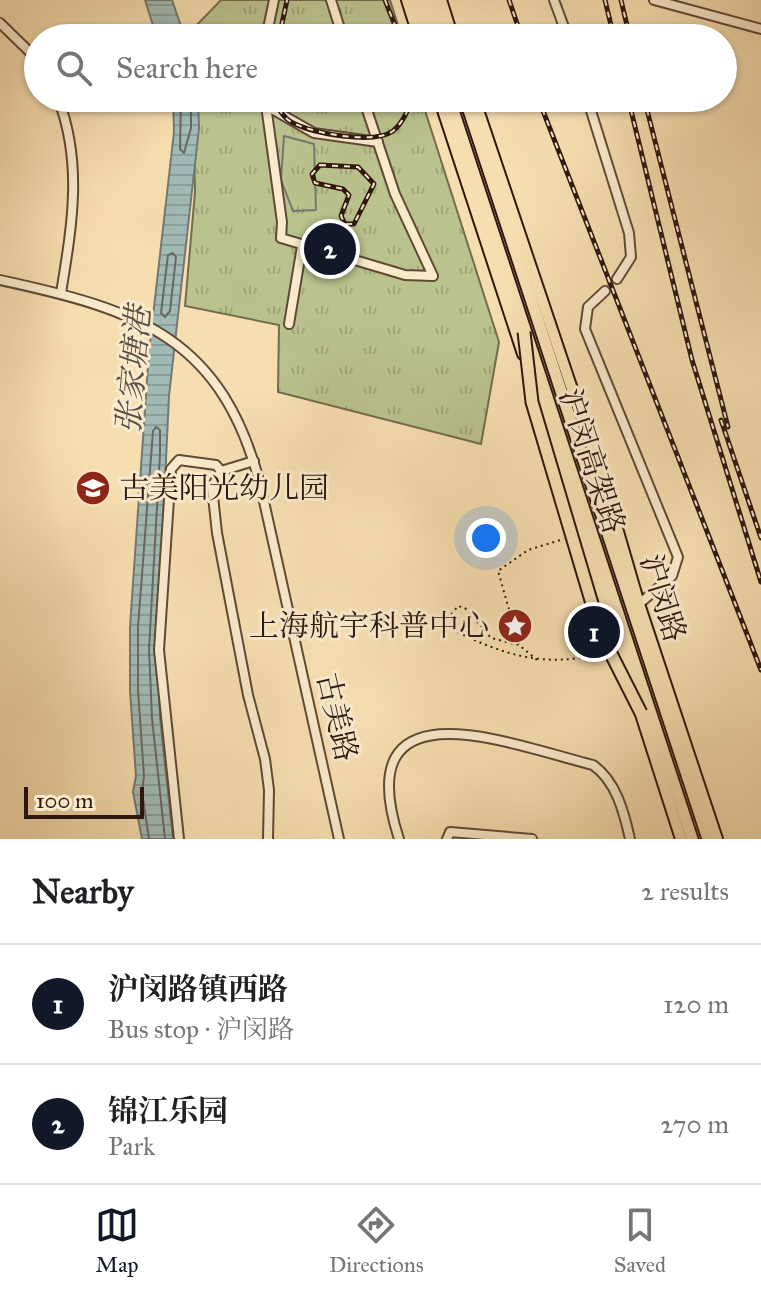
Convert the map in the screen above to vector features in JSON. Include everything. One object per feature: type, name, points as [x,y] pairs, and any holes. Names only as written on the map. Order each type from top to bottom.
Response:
[{"type":"highway","points":[[419,0],[432,7]]},
{"type":"highway","name":"沪闵高架路","points":[[447,112],[524,332],[692,839]]},
{"type":"highway","name":"沪闵高架路","points":[[470,112],[708,839]]},
{"type":"highway","points":[[524,332],[532,402],[601,634],[641,713]]},
{"type":"main road","points":[[407,0],[415,24]]},
{"type":"main road","points":[[432,7],[444,24]]},
{"type":"main road","name":"沪闵路","points":[[446,112],[681,839]]},
{"type":"main road","name":"沪闵路","points":[[479,112],[605,487],[639,604],[717,839]]},
{"type":"street","points":[[269,24],[274,0]]},
{"type":"street","points":[[331,0],[339,24]]},
{"type":"street","points":[[554,0],[563,24]]},
{"type":"street","points":[[654,0],[761,29]]},
{"type":"street","points":[[0,23],[24,46]]},
{"type":"street","points":[[61,293],[75,190],[71,141],[62,112]]},
{"type":"street","points":[[267,112],[282,222],[281,238],[405,275],[433,276],[395,194],[368,112]]},
{"type":"street","points":[[282,112],[314,133],[378,142]]},
{"type":"street","points":[[591,112],[629,233],[631,257],[617,279]]},
{"type":"street","points":[[289,324],[302,246]]},
{"type":"street","name":"古美路","points":[[2,283],[61,293],[110,307],[145,323],[182,349],[206,373],[233,410],[254,461],[339,839]]},
{"type":"street","points":[[605,291],[588,307],[585,329],[678,557],[672,576],[639,604]]},
{"type":"street","points":[[179,839],[159,650],[171,469],[179,460],[216,465],[221,471]]},
{"type":"street","points":[[254,461],[221,471],[212,487],[217,533],[248,695],[265,759],[269,790],[268,839]]},
{"type":"street","points":[[399,839],[386,789],[393,760],[408,743],[438,734],[463,732],[593,765],[604,773],[612,785],[630,839]]},
{"type":"street","points":[[447,839],[450,832],[463,831],[532,839]]},
{"type":"path","points":[[519,645],[498,571],[528,550],[582,533]]},
{"type":"path","points":[[537,660],[519,645],[491,638],[465,608],[458,606],[451,615],[451,629],[480,644],[537,660],[565,662],[620,648]]},
{"type":"green space","points":[[221,0],[390,0],[398,24],[198,24]]},
{"type":"green space","points":[[193,112],[425,112],[499,342],[481,444],[278,392],[279,325],[185,306],[195,192]]},
{"type":"water","points":[[145,0],[172,0],[180,24],[153,24]]},
{"type":"water","points":[[173,112],[198,112],[169,396],[157,649],[160,718],[173,839],[142,839],[133,792],[136,776],[130,691],[130,627],[149,351],[174,132]]},
{"type":"waterway","points":[[284,136],[314,144],[316,210],[293,211],[281,180],[284,136]]},
{"type":"tunnel","points":[[605,291],[617,279]]},
{"type":"railway","points":[[282,24],[287,0]]},
{"type":"railway","points":[[385,0],[394,24]]},
{"type":"railway","points":[[509,0],[517,24]]},
{"type":"railway","points":[[605,0],[611,24]]},
{"type":"railway","points":[[621,0],[627,24]]},
{"type":"railway","points":[[281,112],[293,123],[314,130],[358,137],[384,135],[393,131],[407,112]]},
{"type":"railway","points":[[543,112],[761,670]]},
{"type":"railway","points":[[631,112],[692,360],[761,582]]},
{"type":"railway","points":[[648,112],[728,427]]},
{"type":"railway","points":[[320,165],[358,167],[374,184],[354,224],[345,224],[341,216],[349,195],[343,189],[315,183],[312,174],[320,165]]},
{"type":"railway","points":[[721,420],[761,538]]},
{"type":"place","name":"锦江乐园","points":[[330,249]]},
{"type":"place","name":"古美阳光幼儿园","points":[[93,488]]},
{"type":"place","name":"上海航宇科普中心","points":[[515,626]]},
{"type":"place","name":"沪闵路镇西路","points":[[594,632]]},
{"type":"water label","name":"张家塘港","points":[[133,370]]}]
